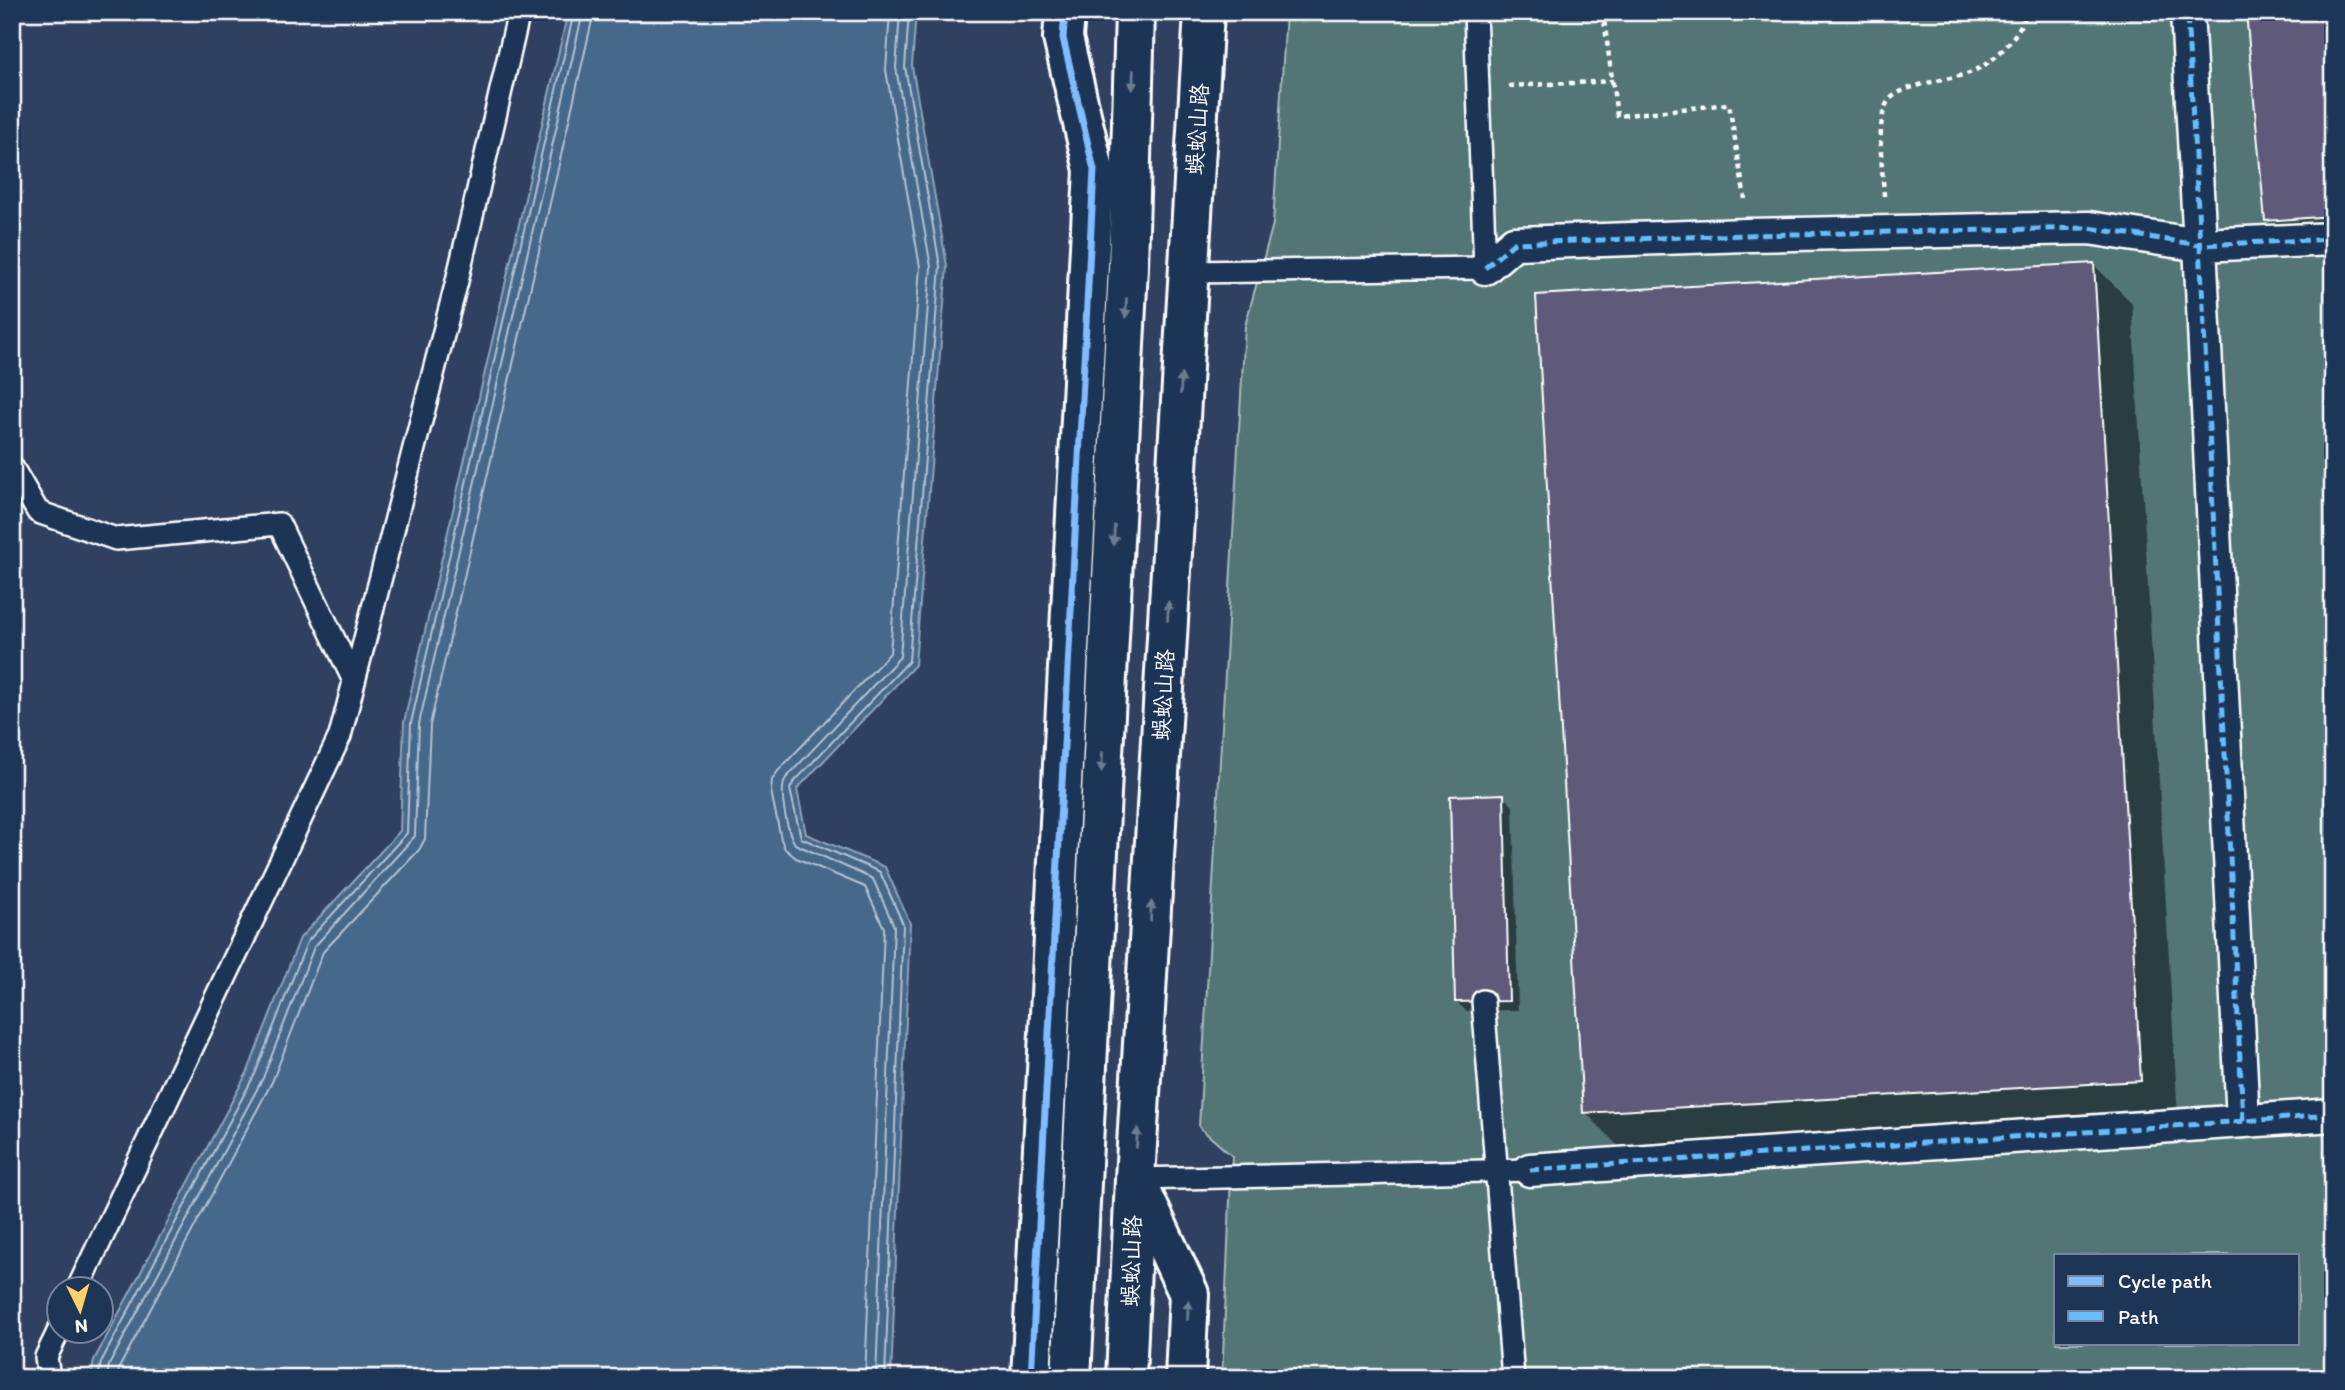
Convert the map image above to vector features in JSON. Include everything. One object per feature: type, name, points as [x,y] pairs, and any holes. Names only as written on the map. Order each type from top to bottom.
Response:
[{"type":"street","points":[[1031,1378],[1094,170],[1063,38],[1065,12]]},
{"type":"street","points":[[1071,1378],[1128,267],[1135,12]]},
{"type":"street","name":"蜈蚣山路","points":[[1126,1378],[1135,1179],[1204,12]]},
{"type":"street","points":[[2187,12],[2243,1121]]},
{"type":"street","points":[[1485,268],[1514,243],[1747,235],[2089,228],[2200,245],[2333,239]]},
{"type":"street","points":[[1530,1170],[2333,1115]]},
{"type":"street","points":[[1135,1179],[1189,1294],[1185,1378]]},
{"type":"lane","points":[[85,1274],[340,736],[457,281],[519,12]]},
{"type":"lane","points":[[1188,272],[1485,268],[1475,12]]},
{"type":"lane","points":[[12,467],[38,512],[116,539],[279,524],[354,681]]},
{"type":"lane","points":[[1483,1001],[1513,1378]]},
{"type":"lane","points":[[1135,1179],[1530,1170]]},
{"type":"lane","points":[[49,1378],[46,1357],[52,1344]]},
{"type":"path","points":[[1603,12],[1617,116],[1729,104],[1746,202],[1747,235]]},
{"type":"path","points":[[1885,232],[1882,117],[1887,101],[1905,90],[1970,72],[2001,53],[2022,26],[2027,12]]},
{"type":"path","points":[[1478,88],[1613,81]]},
{"type":"green space","points":[[1286,12],[2333,12],[2333,1378],[1222,1378],[1232,1156],[1199,1127],[1245,326],[1273,224]]},
{"type":"water","points":[[568,12],[916,12],[912,66],[947,266],[915,665],[797,789],[806,834],[885,867],[910,923],[891,1378],[91,1378],[94,1360],[103,1344],[116,1344],[116,1319],[248,1071],[300,938],[400,831],[404,722]]},
{"type":"building","points":[[2246,12],[2333,12],[2333,216],[2265,221]]},
{"type":"building","points":[[2094,263],[2141,1081],[1583,1113],[1536,295]]},
{"type":"building","points":[[1504,794],[1509,1001],[1455,1002],[1450,796]]},
{"type":"marked path","points":[[1485,268],[1514,243],[1747,235],[2089,228],[2200,245],[2187,12]]},
{"type":"marked path","points":[[2243,1121],[2200,245],[2333,239]]},
{"type":"marked path","points":[[1530,1170],[2333,1115]]},
{"type":"cycle path","points":[[1031,1378],[1094,170],[1063,38],[1065,12]]}]
